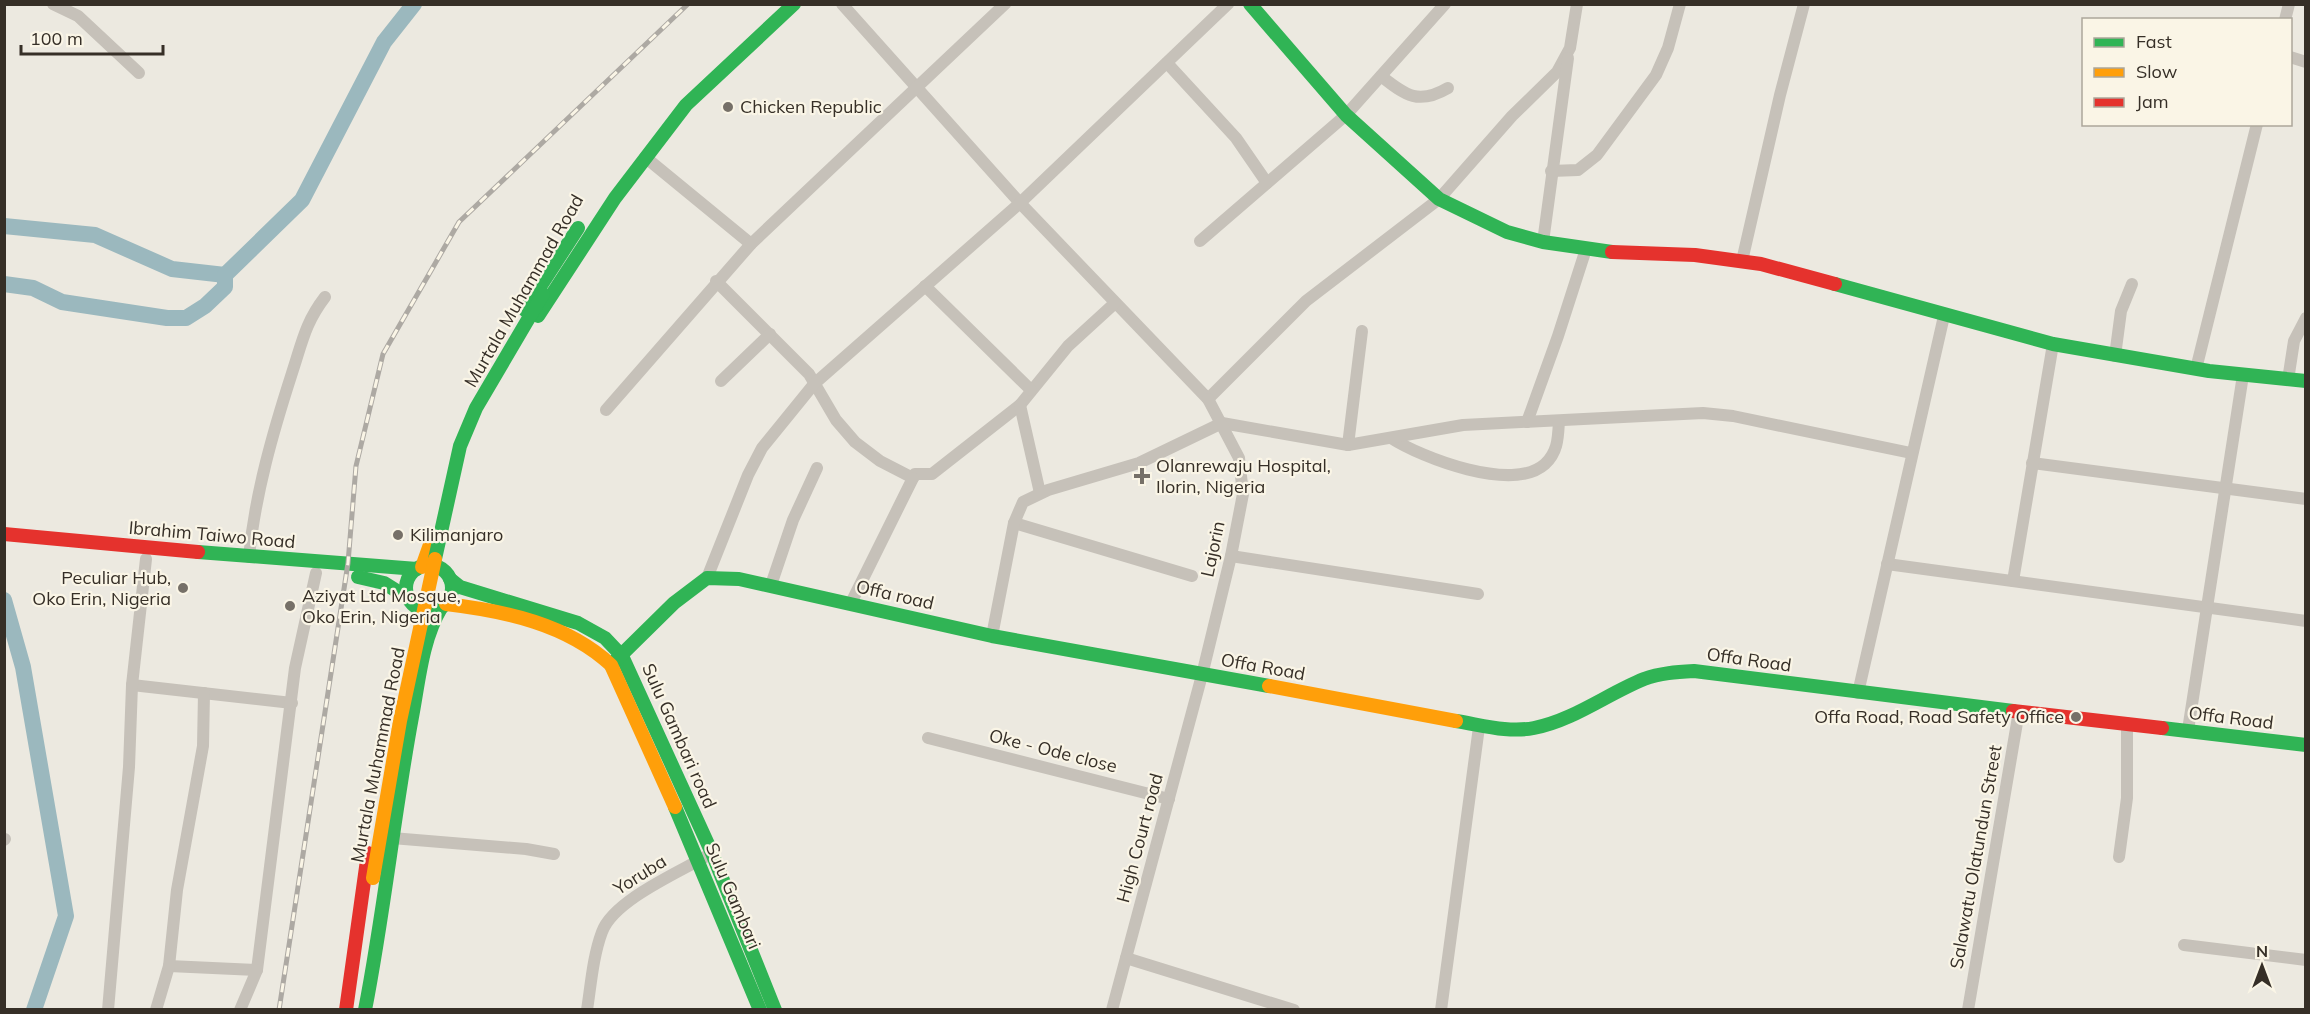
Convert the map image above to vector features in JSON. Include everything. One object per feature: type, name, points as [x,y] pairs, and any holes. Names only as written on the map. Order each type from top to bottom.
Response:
[{"type":"main road","name":"Murtala Muhammad Road","points":[[351,971],[359,952],[376,879],[405,723],[466,448],[492,389],[545,296],[609,194],[676,99],[778,4]]},
{"type":"main road","name":"Murtala Muhammad Road","points":[[419,568],[430,549],[454,438],[460,422],[547,272],[609,194],[645,157],[686,105],[794,4]]},
{"type":"main road","points":[[1250,4],[1346,115],[1439,199],[1507,232],[1543,242],[1586,249],[1695,255],[1742,261],[2053,344],[2196,369],[2306,381]]},
{"type":"main road","name":"Murtala Muhammad Road","points":[[446,574],[441,550],[469,432],[609,194]]},
{"type":"main road","name":"Ibrahim Taiwo Road","points":[[4,534],[249,557],[419,568]]},
{"type":"main road","name":"Ibrahim Taiwo Road","points":[[4,545],[316,573],[384,583],[410,601]]},
{"type":"main road","points":[[433,566],[446,574],[452,589],[444,606],[425,611],[410,601],[407,582],[419,568],[433,566]]},
{"type":"main road","name":"Sulu Gambari road","points":[[446,574],[460,587],[593,629],[622,656],[712,854],[775,1010]]},
{"type":"main road","points":[[611,665],[674,603],[707,578]]},
{"type":"main road","name":"Offa road","points":[[707,578],[771,585],[992,636],[1202,675]]},
{"type":"main road","name":"Murtala Muhammad Road","points":[[346,1010],[375,803],[414,620],[410,601]]},
{"type":"main road","name":"Murtala Muhammad Road","points":[[365,1010],[380,932],[392,838],[429,628],[444,606]]},
{"type":"main road","name":"Sulu Gambari","points":[[444,606],[495,612],[565,633],[591,646],[611,665],[699,861],[760,1010]]},
{"type":"main road","name":"Offa Road","points":[[1202,675],[1479,727],[1525,731],[1543,728],[1642,679],[1666,672],[1694,671],[1858,693],[2306,745]]},
{"type":"main road","name":"Murtala Muhammad Road","points":[[371,974],[370,936],[376,879]]},
{"type":"street","points":[[53,4],[78,16],[139,73]]},
{"type":"street","name":"Lajorin","points":[[842,4],[1020,202],[1208,399],[1222,423],[1239,458],[1243,479],[1232,556],[1202,675]]},
{"type":"street","points":[[606,410],[750,244],[1005,4]]},
{"type":"street","points":[[707,578],[748,475],[762,448],[814,384],[1020,202],[1228,4]]},
{"type":"street","points":[[1200,241],[1346,115],[1445,4]]},
{"type":"street","points":[[1543,242],[1551,171],[1577,4]]},
{"type":"street","points":[[1551,171],[1578,170],[1597,155],[1656,75],[1668,48],[1680,4]]},
{"type":"street","points":[[1742,261],[1780,95],[1804,4]]},
{"type":"street","points":[[1208,399],[1306,301],[1439,199],[1512,116],[1557,72],[1570,48]]},
{"type":"street","points":[[1167,63],[1236,138],[1267,183]]},
{"type":"street","points":[[1382,76],[1401,92],[1412,96],[1435,96],[1449,88]]},
{"type":"street","points":[[2196,369],[2257,126]]},
{"type":"street","points":[[645,157],[750,244]]},
{"type":"street","points":[[1527,422],[1586,249]]},
{"type":"street","points":[[716,281],[809,374],[836,420],[855,442],[880,461],[913,478]]},
{"type":"street","points":[[2115,356],[2121,312],[2132,284]]},
{"type":"street","points":[[925,286],[1031,390]]},
{"type":"street","points":[[249,557],[273,431],[309,318],[325,297]]},
{"type":"street","points":[[851,603],[915,474],[932,474],[1020,405],[1075,338],[1115,303]]},
{"type":"street","points":[[1858,693],[1944,316]]},
{"type":"street","points":[[2288,380],[2294,341],[2306,318]]},
{"type":"street","points":[[1348,445],[1362,331]]},
{"type":"street","points":[[722,381],[770,334]]},
{"type":"street","points":[[2013,581],[2031,463],[2053,344]]},
{"type":"street","points":[[2188,730],[2243,375]]},
{"type":"street","points":[[1020,405],[1040,493]]},
{"type":"street","points":[[992,636],[1014,523],[1023,502],[1040,493],[1138,463],[1222,423],[1348,445],[1430,429],[1703,413],[1733,416],[1911,453]]},
{"type":"street","points":[[1391,438],[1434,460],[1484,472],[1522,474],[1535,472],[1553,454],[1557,444],[1559,421]]},
{"type":"street","points":[[2031,463],[2306,499]]},
{"type":"street","points":[[771,585],[793,520],[817,468]]},
{"type":"street","points":[[1014,523],[1192,576]]},
{"type":"street","points":[[1232,556],[1478,594]]},
{"type":"street","points":[[108,1010],[129,779],[132,685],[146,559]]},
{"type":"street","points":[[1887,564],[2306,621]]},
{"type":"street","points":[[240,1010],[256,970],[304,622],[316,573]]},
{"type":"street","name":"High Court road","points":[[1112,1010],[1202,675]]},
{"type":"street","points":[[132,685],[292,703]]},
{"type":"street","points":[[156,1010],[169,966],[177,890],[203,746],[204,693]]},
{"type":"street","name":"Salawatu Olatundun Street","points":[[1968,1010],[2019,711]]},
{"type":"street","points":[[2119,857],[2127,798],[2127,723]]},
{"type":"street","points":[[1441,1010],[1479,727]]},
{"type":"street","name":"Oke - Ode close","points":[[928,738],[1169,799]]},
{"type":"street","points":[[392,838],[526,849],[554,854]]},
{"type":"street","name":"Yoruba","points":[[587,1010],[596,953],[602,930],[610,919],[621,906],[712,854]]},
{"type":"street","points":[[2184,945],[2306,960]]},
{"type":"street","points":[[1126,958],[1294,1010]]},
{"type":"street","points":[[169,966],[256,970]]},
{"type":"waterway","points":[[4,284],[33,288],[62,302],[167,318],[186,318],[205,306],[225,287],[225,275],[302,200],[384,42],[414,4]]},
{"type":"waterway","points":[[4,226],[95,235],[172,269],[225,275]]},
{"type":"waterway","points":[[4,600],[23,667],[66,916],[34,1010]]},
{"type":"railway","points":[[279,1010],[348,563],[356,466],[383,354],[459,222],[688,4]]},
{"type":"traffic: fast","points":[[538,316],[615,198],[686,105],[794,4]]},
{"type":"traffic: fast","points":[[1250,4],[1346,115],[1439,199],[1507,232],[1543,242],[1612,252]]},
{"type":"traffic: fast","points":[[525,310],[578,228]]},
{"type":"traffic: fast","points":[[1835,284],[2053,344],[2209,371],[2306,381]]},
{"type":"traffic: fast","points":[[435,559],[460,446],[476,408],[543,294]]},
{"type":"traffic: fast","points":[[198,552],[417,569]]},
{"type":"traffic: fast","points":[[429,565],[445,572],[452,588],[445,604],[429,611],[413,604],[406,588],[413,572],[429,565]]},
{"type":"traffic: fast","points":[[358,577],[384,583],[408,598]]},
{"type":"traffic: fast","points":[[611,665],[674,603],[707,578],[739,579],[992,636],[1269,686]]},
{"type":"traffic: fast","points":[[450,579],[460,587],[578,623],[605,638],[622,656],[712,853],[775,1010]]},
{"type":"traffic: fast","points":[[365,1010],[419,675],[429,633],[441,608]]},
{"type":"traffic: fast","points":[[1456,721],[1505,729],[1534,728],[1577,713],[1644,679],[1662,674],[1694,671],[2013,711]]},
{"type":"traffic: fast","points":[[2162,728],[2306,745]]},
{"type":"traffic: fast","points":[[675,807],[760,1010]]},
{"type":"traffic: slow","points":[[422,567],[433,536]]},
{"type":"traffic: slow","points":[[373,878],[400,721],[435,559]]},
{"type":"traffic: slow","points":[[446,604],[490,611],[534,622],[575,639],[611,665],[675,807]]},
{"type":"traffic: slow","points":[[1269,686],[1456,721]]},
{"type":"traffic: jam","points":[[1612,252],[1695,255],[1761,264],[1835,284]]},
{"type":"traffic: jam","points":[[4,534],[198,552]]},
{"type":"traffic: jam","points":[[2013,711],[2162,728]]},
{"type":"traffic: jam","points":[[346,1010],[368,853]]},
{"type":"place","name":"Chicken Republic","points":[[728,107]]},
{"type":"place","name":"Olanrewaju Hospital, Ilorin, Nigeria","points":[[1142,476]]},
{"type":"place","name":"Kilimanjaro","points":[[398,535]]},
{"type":"place","name":"Peculiar Hub, Oko Erin, Nigeria","points":[[183,588]]},
{"type":"place","name":"Aziyat Ltd Mosque, Oko Erin, Nigeria","points":[[290,606]]},
{"type":"place","name":"Offa Road, Road Safety Office","points":[[2076,717]]}]
